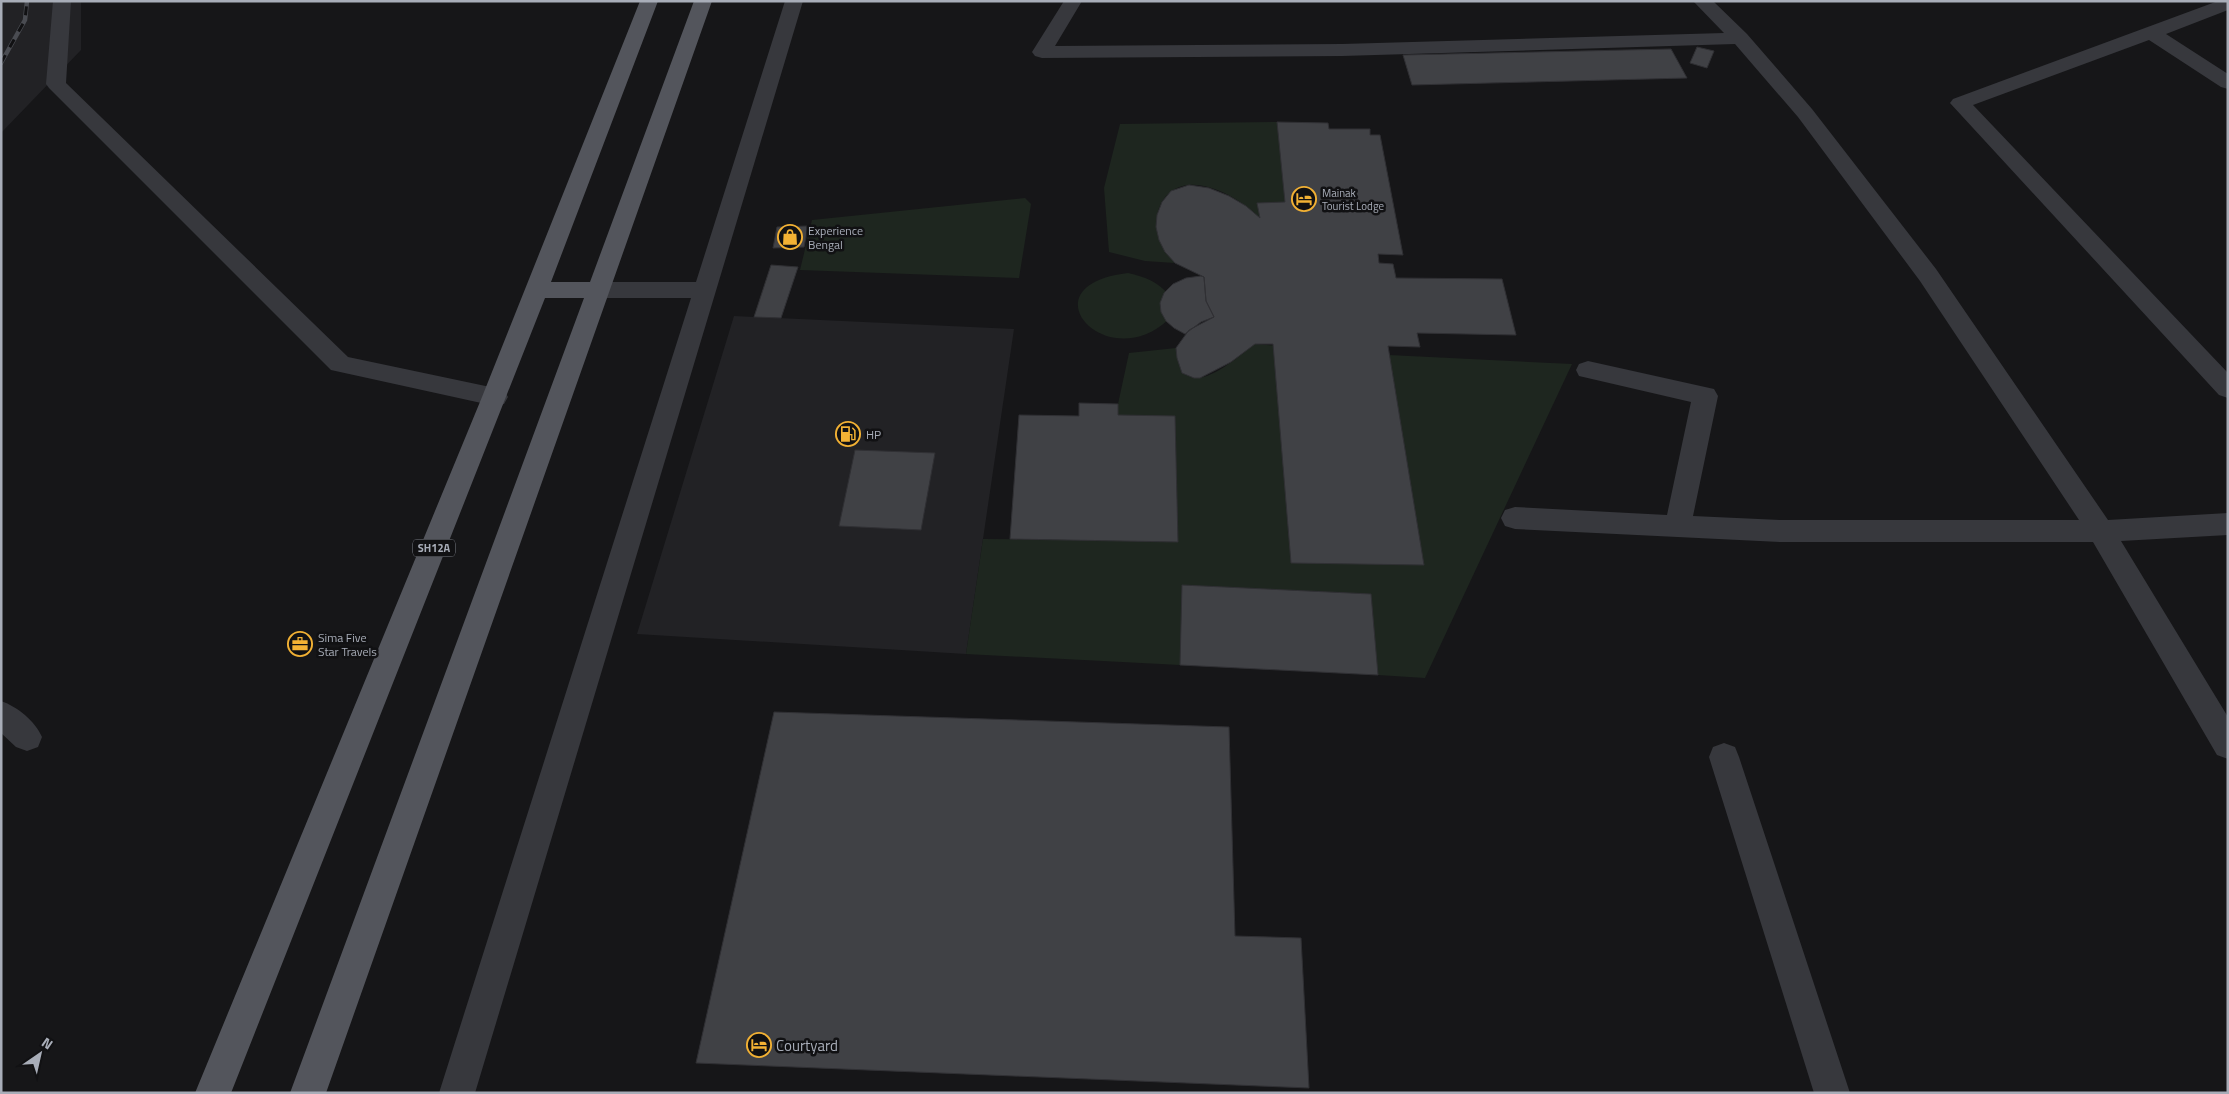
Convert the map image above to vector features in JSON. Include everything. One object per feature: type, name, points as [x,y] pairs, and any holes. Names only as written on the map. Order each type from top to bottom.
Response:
[{"type":"main road","name":"SH12A","points":[[213,1093],[495,397],[649,1]]},
{"type":"main road","points":[[308,1093],[703,1]]},
{"type":"main road","points":[[536,290],[598,290]]},
{"type":"street","points":[[62,1],[56,84],[340,364],[495,397]]},
{"type":"street","points":[[457,1093],[794,1]]},
{"type":"street","points":[[1073,1],[1042,52],[1342,50],[1740,38]]},
{"type":"street","points":[[1702,1],[1740,38],[1805,113],[1928,276],[2101,532],[2228,745]]},
{"type":"street","points":[[2228,4],[2152,34],[1960,103],[2228,388]]},
{"type":"street","points":[[2152,34],[2228,83]]},
{"type":"street","points":[[598,290],[704,290]]},
{"type":"street","points":[[1588,370],[1705,396],[1678,525]]},
{"type":"street","points":[[1515,518],[1780,531],[2101,532],[2228,524]]},
{"type":"street","points":[[1,714],[27,738]]},
{"type":"street","points":[[1724,757],[1832,1093]]},
{"type":"shaded area","points":[[1,1],[81,1],[81,50],[1,133]]},
{"type":"shaded area","points":[[1277,122],[1285,202],[1258,203],[1260,218],[1245,205],[1217,190],[1198,185],[1179,187],[1165,198],[1157,214],[1156,223],[1161,244],[1175,263],[1145,261],[1109,252],[1104,188],[1120,124]]},
{"type":"shaded area","points":[[1025,198],[1031,204],[1019,278],[800,270],[812,220]]},
{"type":"shaded area","points":[[1128,273],[1150,280],[1169,295],[1168,320],[1144,335],[1121,338],[1100,333],[1085,322],[1078,308],[1081,293],[1097,281]]},
{"type":"shaded area","name":"HP","points":[[734,316],[1014,329],[966,654],[637,634]]},
{"type":"shaded area","points":[[1255,344],[1389,355],[1572,364],[1425,678],[1378,675],[1371,594],[1182,585],[1180,665],[966,654],[983,539],[1178,541],[1175,417],[1118,415],[1118,404],[1129,353],[1176,348],[1182,373],[1197,378],[1219,370]]},
{"type":"building","points":[[1697,47],[1714,51],[1707,68],[1690,63]]},
{"type":"building","points":[[1671,49],[1687,78],[1412,85],[1403,55]]},
{"type":"building","points":[[1277,122],[1328,123],[1329,129],[1370,129],[1370,135],[1380,135],[1403,255],[1378,254],[1379,263],[1393,264],[1396,278],[1502,279],[1516,335],[1417,333],[1420,347],[1388,346],[1424,565],[1291,563],[1273,344],[1255,344],[1231,362],[1200,378],[1194,378],[1182,373],[1177,358],[1176,348],[1189,330],[1214,317],[1206,301],[1204,277],[1175,263],[1165,252],[1159,240],[1156,227],[1157,215],[1162,202],[1171,191],[1189,185],[1209,188],[1229,196],[1246,206],[1260,218],[1257,203],[1285,202]]},
{"type":"building","name":"Experience Bengal","points":[[808,226],[804,247],[773,248],[777,227]]},
{"type":"building","points":[[771,265],[798,267],[781,318],[754,317]]},
{"type":"building","points":[[1204,277],[1206,301],[1214,317],[1201,322],[1185,334],[1166,321],[1161,312],[1160,303],[1164,293],[1173,284],[1186,278]]},
{"type":"building","points":[[1079,403],[1118,404],[1118,415],[1175,416],[1178,542],[1010,539],[1019,415],[1079,416]]},
{"type":"building","points":[[855,450],[935,453],[921,530],[839,526]]},
{"type":"building","points":[[1182,585],[1371,594],[1378,675],[1180,665]]},
{"type":"building","points":[[774,712],[1229,727],[1235,936],[1301,938],[1309,1088],[696,1063]]},
{"type":"railway","points":[[1,63],[25,20],[27,1]]},
{"type":"place","name":"Mainak Tourist Lodge","points":[[1304,199]]},
{"type":"place","name":"Experience Bengal","points":[[790,237]]},
{"type":"place","name":"HP","points":[[848,434]]},
{"type":"place","name":"Sima Five Star Travels","points":[[300,644]]},
{"type":"place","name":"Courtyard","points":[[759,1045]]}]
